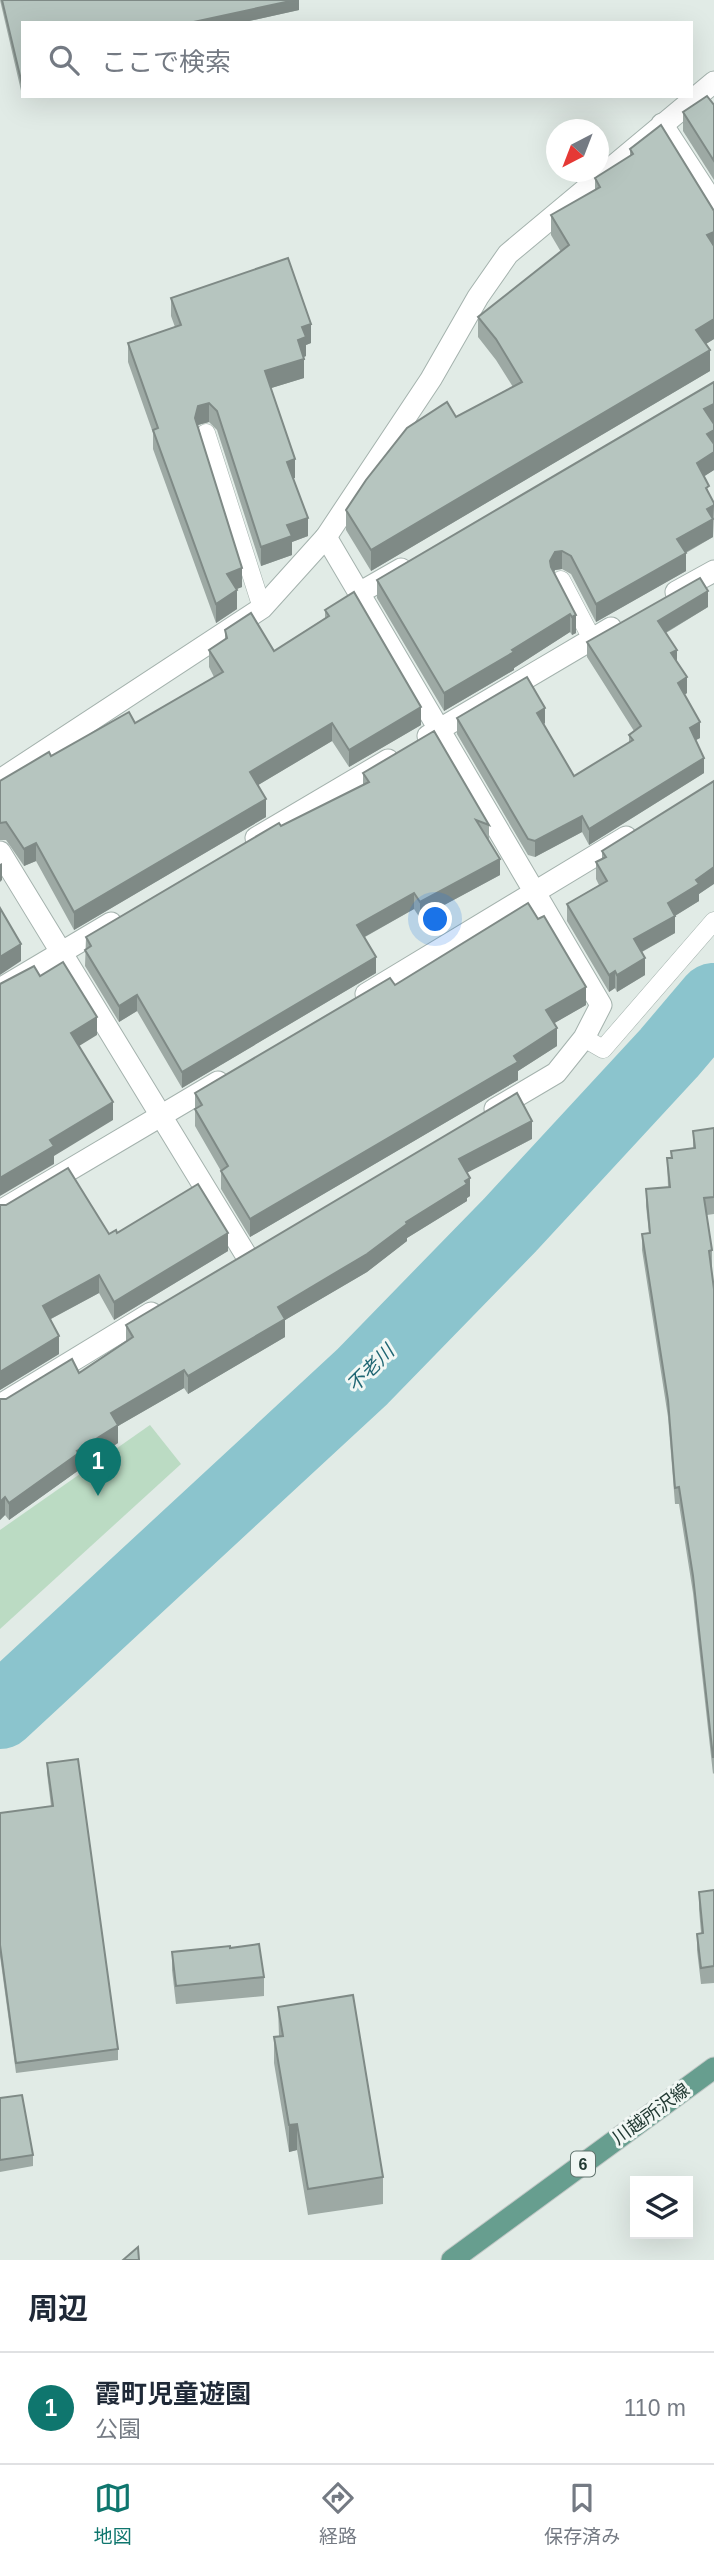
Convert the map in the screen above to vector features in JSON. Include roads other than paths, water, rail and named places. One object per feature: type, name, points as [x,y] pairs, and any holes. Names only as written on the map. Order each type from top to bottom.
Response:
[{"type":"main road","name":"川越所沢線","points":[[454,2259],[714,2068]]},
{"type":"street","points":[[0,780],[262,608],[326,537],[431,379],[478,298],[508,254],[714,82]]},
{"type":"street","points":[[662,124],[714,204]]},
{"type":"street","points":[[326,537],[601,1005],[584,1038],[556,1073],[472,1122]]},
{"type":"street","points":[[359,593],[418,559]]},
{"type":"street","points":[[653,605],[714,571]]},
{"type":"street","points":[[238,848],[629,619]]},
{"type":"street","points":[[349,1004],[643,827]]},
{"type":"street","points":[[0,852],[246,1255]]},
{"type":"street","points":[[0,989],[132,911]]},
{"type":"street","points":[[0,1211],[231,1074]]},
{"type":"street","points":[[0,1405],[164,1305]]},
{"type":"lane","points":[[206,433],[262,608]]},
{"type":"lane","points":[[561,580],[592,639]]},
{"type":"lane","points":[[584,1038],[603,1049],[714,921]]},
{"type":"waterway","name":"不老川","points":[[0,1712],[362,1377],[510,1225],[669,1053],[714,1000]]},
{"type":"place","name":"霞町児童遊園","points":[[98,1496]]}]
